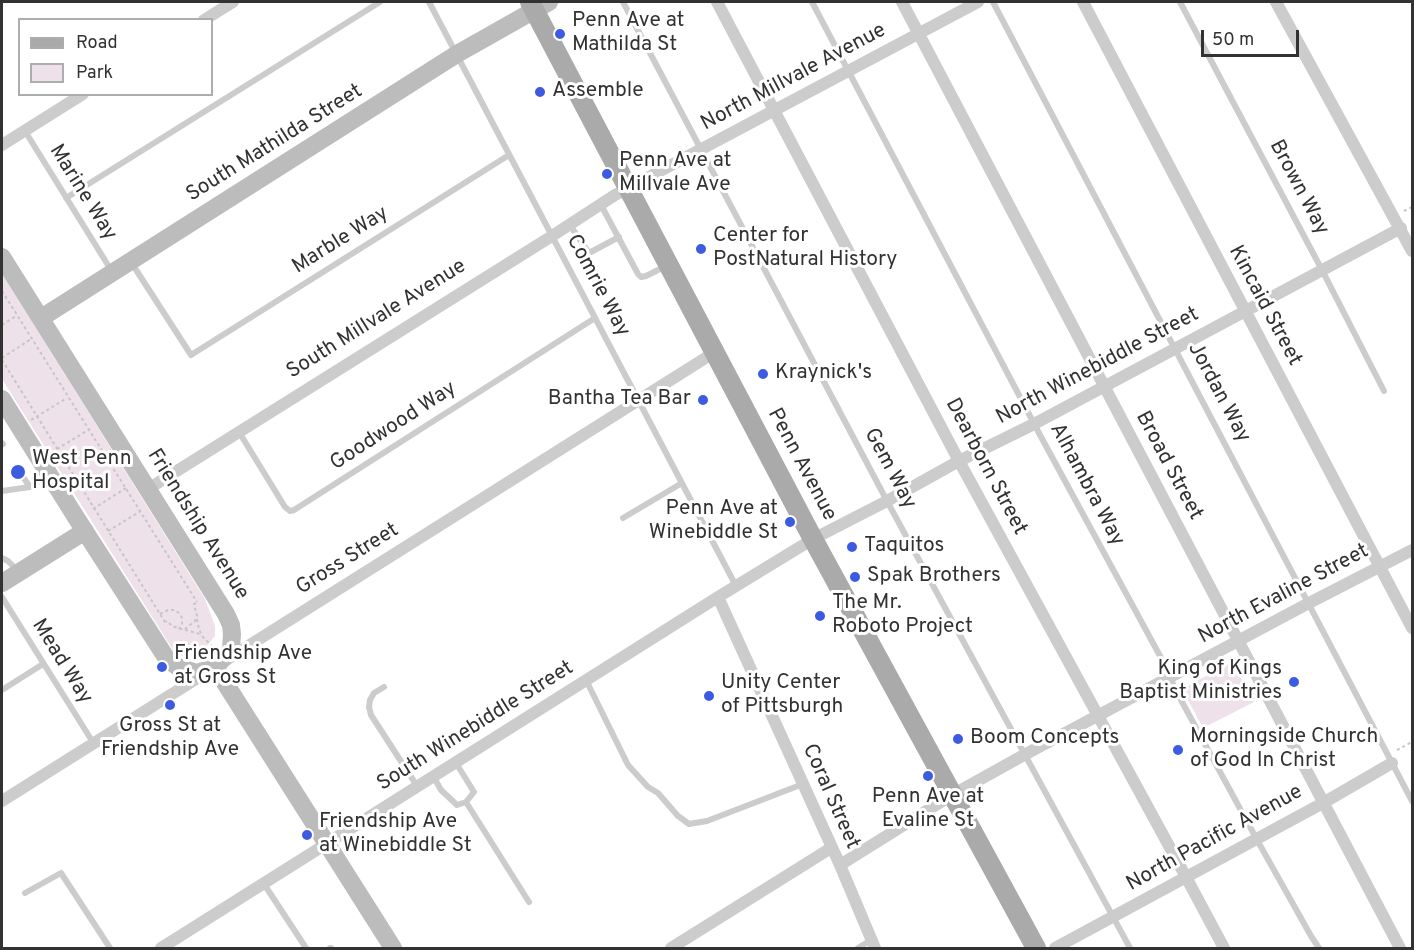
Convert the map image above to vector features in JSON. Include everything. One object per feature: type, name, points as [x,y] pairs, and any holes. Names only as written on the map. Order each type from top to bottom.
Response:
[{"type":"main road","name":"Penn Avenue","points":[[538,4],[628,188],[813,539],[1036,948]]},
{"type":"street","points":[[207,18],[233,2]]},
{"type":"street","name":"Dearborn Street","points":[[717,2],[959,461],[1224,948]]},
{"type":"street","name":"Broad Street","points":[[902,2],[1400,948]]},
{"type":"street","name":"North Millvale Avenue","points":[[628,188],[978,2]]},
{"type":"street","name":"Kincaid Street","points":[[1083,2],[1413,628]]},
{"type":"street","points":[[1276,2],[1413,251]]},
{"type":"street","name":"South Mathilda Street","points":[[40,318],[538,4]]},
{"type":"street","points":[[2,145],[80,96]]},
{"type":"street","name":"South Millvale Avenue","points":[[148,498],[239,432],[628,188]]},
{"type":"street","name":"North Winebiddle Street","points":[[813,539],[1401,228]]},
{"type":"street","name":"Friendship Avenue","points":[[2,256],[148,498],[226,614],[233,639],[231,650],[215,667]]},
{"type":"street","name":"Gross Street","points":[[2,801],[715,352]]},
{"type":"street","points":[[5,409],[49,475],[85,522],[167,659],[178,667],[197,673],[215,667],[393,948]]},
{"type":"street","points":[[2,583],[85,522]]},
{"type":"street","name":"South Winebiddle Street","points":[[161,948],[813,539]]},
{"type":"street","name":"North Evaline Street","points":[[840,865],[952,795],[1024,755],[1413,550]]},
{"type":"street","name":"Coral Street","points":[[718,597],[840,865],[873,944]]},
{"type":"street","name":"North Pacific Avenue","points":[[1055,948],[1323,803],[1392,763]]},
{"type":"street","points":[[671,948],[831,848]]},
{"type":"lane","points":[[66,198],[380,2]]},
{"type":"lane","name":"Comrie Way","points":[[429,2],[736,586]]},
{"type":"lane","name":"Gem Way","points":[[623,2],[887,501],[1130,948]]},
{"type":"lane","name":"Alhambra Way","points":[[812,2],[1034,424],[1166,667],[1175,689],[1319,948]]},
{"type":"lane","name":"Jordan Way","points":[[993,2],[1413,801]]},
{"type":"lane","name":"Brown Way","points":[[1180,2],[1384,391]]},
{"type":"lane","name":"Marine Way","points":[[24,131],[113,273]]},
{"type":"lane","name":"Marble Way","points":[[131,261],[190,355],[509,155]]},
{"type":"lane","points":[[601,205],[641,277],[669,264]]},
{"type":"lane","points":[[570,225],[589,254],[619,237]]},
{"type":"lane","name":"Goodwood Way","points":[[239,432],[285,507],[290,511],[294,510],[595,318]]},
{"type":"lane","points":[[16,466],[30,487]]},
{"type":"lane","points":[[2,491],[30,487],[49,475]]},
{"type":"lane","points":[[623,518],[682,483]]},
{"type":"lane","points":[[2,558],[19,572]]},
{"type":"lane","name":"Mead Way","points":[[2,597],[94,744]]},
{"type":"lane","points":[[2,690],[43,664]]},
{"type":"lane","points":[[586,680],[628,765],[648,787],[658,793],[678,816],[689,824],[707,820],[803,784]]},
{"type":"lane","points":[[384,687],[374,693],[370,700],[371,715],[417,787]]},
{"type":"lane","points":[[434,776],[441,790],[457,805],[466,802],[474,792],[456,763]]},
{"type":"lane","points":[[466,802],[529,902]]},
{"type":"lane","points":[[25,893],[61,873],[111,948]]},
{"type":"lane","points":[[264,884],[306,948]]},
{"type":"lane","points":[[858,948],[873,944]]},
{"type":"path","points":[[1401,213],[1413,207]]},
{"type":"path","points":[[2,291],[197,602]]},
{"type":"path","points":[[2,325],[17,315]]},
{"type":"path","points":[[32,339],[2,359],[165,622],[179,629],[197,633],[212,646]]},
{"type":"path","points":[[28,422],[69,397]]},
{"type":"path","points":[[57,449],[98,425]]},
{"type":"path","points":[[85,522],[94,508],[126,488]]},
{"type":"path","points":[[108,531],[140,511],[148,498]]},
{"type":"path","points":[[202,636],[194,604],[205,597]]},
{"type":"path","points":[[160,614],[168,610],[179,613],[182,618],[179,629]]},
{"type":"path","points":[[184,630],[195,621],[197,616]]},
{"type":"path","points":[[156,627],[165,622]]},
{"type":"path","points":[[1399,749],[1413,742]]},
{"type":"green space","points":[[2,274],[205,599],[215,626],[215,636],[200,652],[190,657],[181,656],[173,650],[2,379]]},
{"type":"green space","points":[[1232,662],[1254,702],[1203,728],[1182,689]]},
{"type":"place","name":"Penn Ave at Mathilda St","points":[[560,34]]},
{"type":"place","name":"Assemble","points":[[540,92]]},
{"type":"place","name":"Penn Ave at Millvale Ave","points":[[607,174]]},
{"type":"place","name":"Center for PostNatural History","points":[[701,249]]},
{"type":"place","name":"Kraynick's","points":[[763,374]]},
{"type":"place","name":"Bantha Tea Bar","points":[[703,400]]},
{"type":"place","name":"West Penn Hospital","points":[[18,472]]},
{"type":"place","name":"Penn Ave at Winebiddle St","points":[[790,522]]},
{"type":"place","name":"Taquitos","points":[[852,547]]},
{"type":"place","name":"Spak Brothers","points":[[855,577]]},
{"type":"place","name":"The Mr. Roboto Project","points":[[820,616]]},
{"type":"place","name":"Friendship Ave at Gross St","points":[[162,667]]},
{"type":"place","name":"King of Kings Baptist Ministries","points":[[1294,682]]},
{"type":"place","name":"Unity Center of Pittsburgh","points":[[709,696]]},
{"type":"place","name":"Gross St at Friendship Ave","points":[[170,705]]},
{"type":"place","name":"Boom Concepts","points":[[958,739]]},
{"type":"place","name":"Morningside Church of God In Christ","points":[[1178,750]]},
{"type":"place","name":"Penn Ave at Evaline St","points":[[928,776]]},
{"type":"place","name":"Friendship Ave at Winebiddle St","points":[[307,835]]}]
